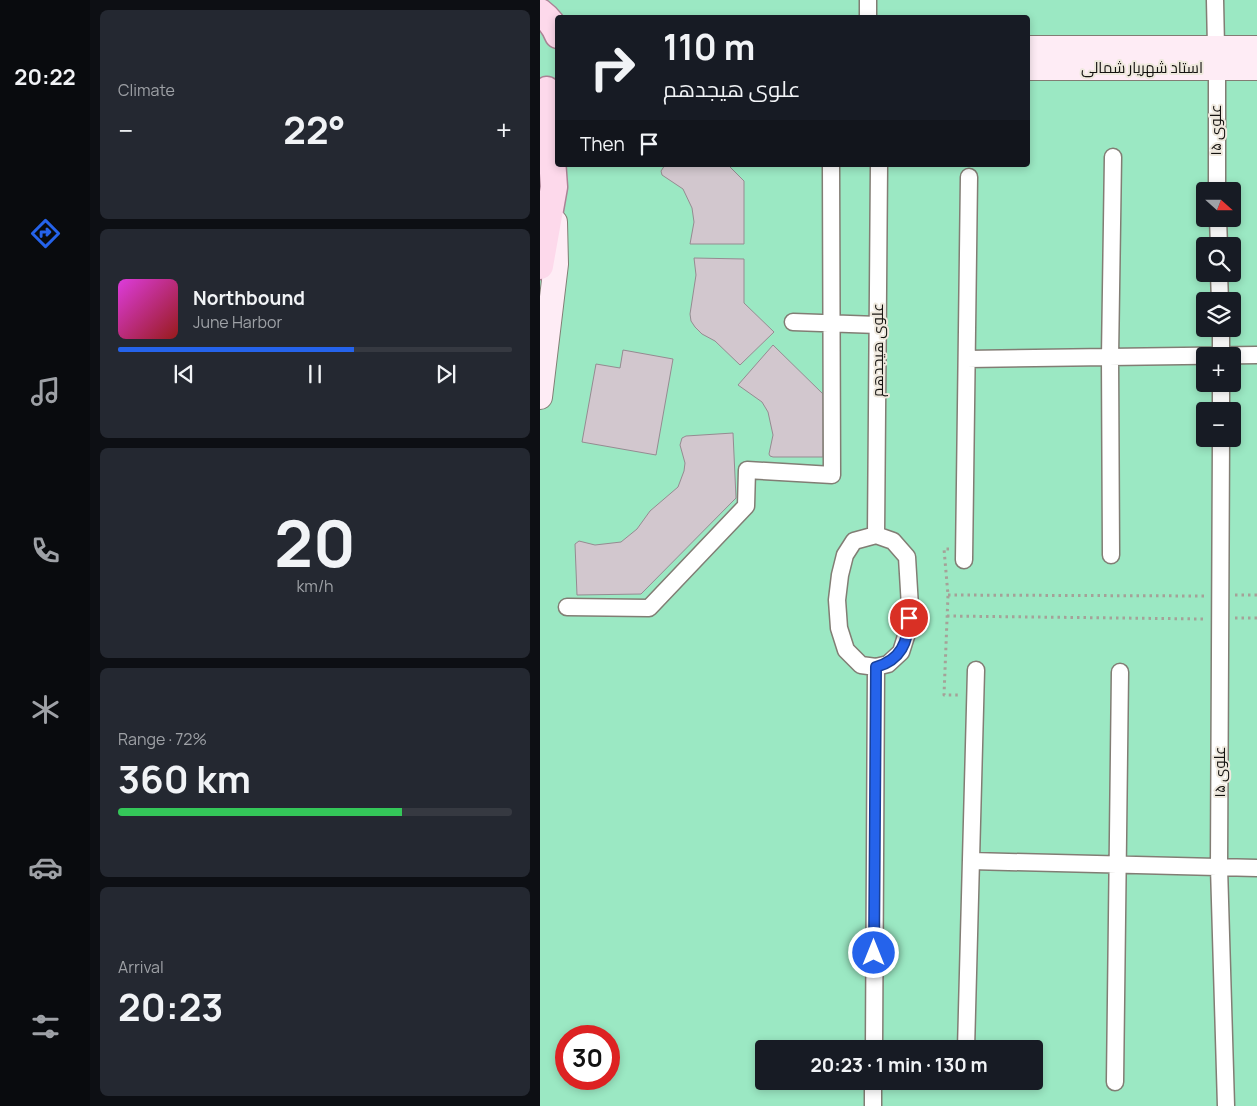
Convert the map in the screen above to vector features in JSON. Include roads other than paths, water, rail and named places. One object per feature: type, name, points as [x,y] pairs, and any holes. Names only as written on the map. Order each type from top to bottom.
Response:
[{"type":"main road","points":[[540,266],[554,187],[550,86]]},
{"type":"street","points":[[868,0],[868,15]]},
{"type":"street","name":"علوی ۱۵","points":[[1215,0],[1217,182]]},
{"type":"street","name":"استاد شهریار شمالی","points":[[1030,48],[1216,58],[1257,68]]},
{"type":"street","name":"استاد شهریار شمالی","points":[[1030,68],[1216,58],[1257,48]]},
{"type":"street","points":[[1111,555],[1110,357],[1113,157]]},
{"type":"street","points":[[567,607],[649,608],[746,506],[747,470],[832,475],[831,167]]},
{"type":"street","name":"علوی هیجدهم","points":[[876,535],[879,167]]},
{"type":"street","points":[[964,553],[969,177]]},
{"type":"street","points":[[540,396],[556,264],[554,187]]},
{"type":"street","points":[[793,322],[878,326]]},
{"type":"street","points":[[1241,355],[1257,355]]},
{"type":"street","points":[[967,359],[1196,356]]},
{"type":"street","name":"علوی ۱۵","points":[[1221,447],[1219,867],[1226,1106]]},
{"type":"street","points":[[876,535],[893,541],[906,557],[910,607],[908,630],[901,652],[888,664],[876,667],[861,665],[846,650],[839,628],[837,600],[845,555],[854,540],[876,535]]},
{"type":"street","points":[[874,1040],[876,667]]},
{"type":"street","points":[[966,1040],[976,670]]},
{"type":"street","points":[[1115,1082],[1120,672]]},
{"type":"street","points":[[971,861],[1257,868]]},
{"type":"street","points":[[873,1090],[873,1106]]}]
